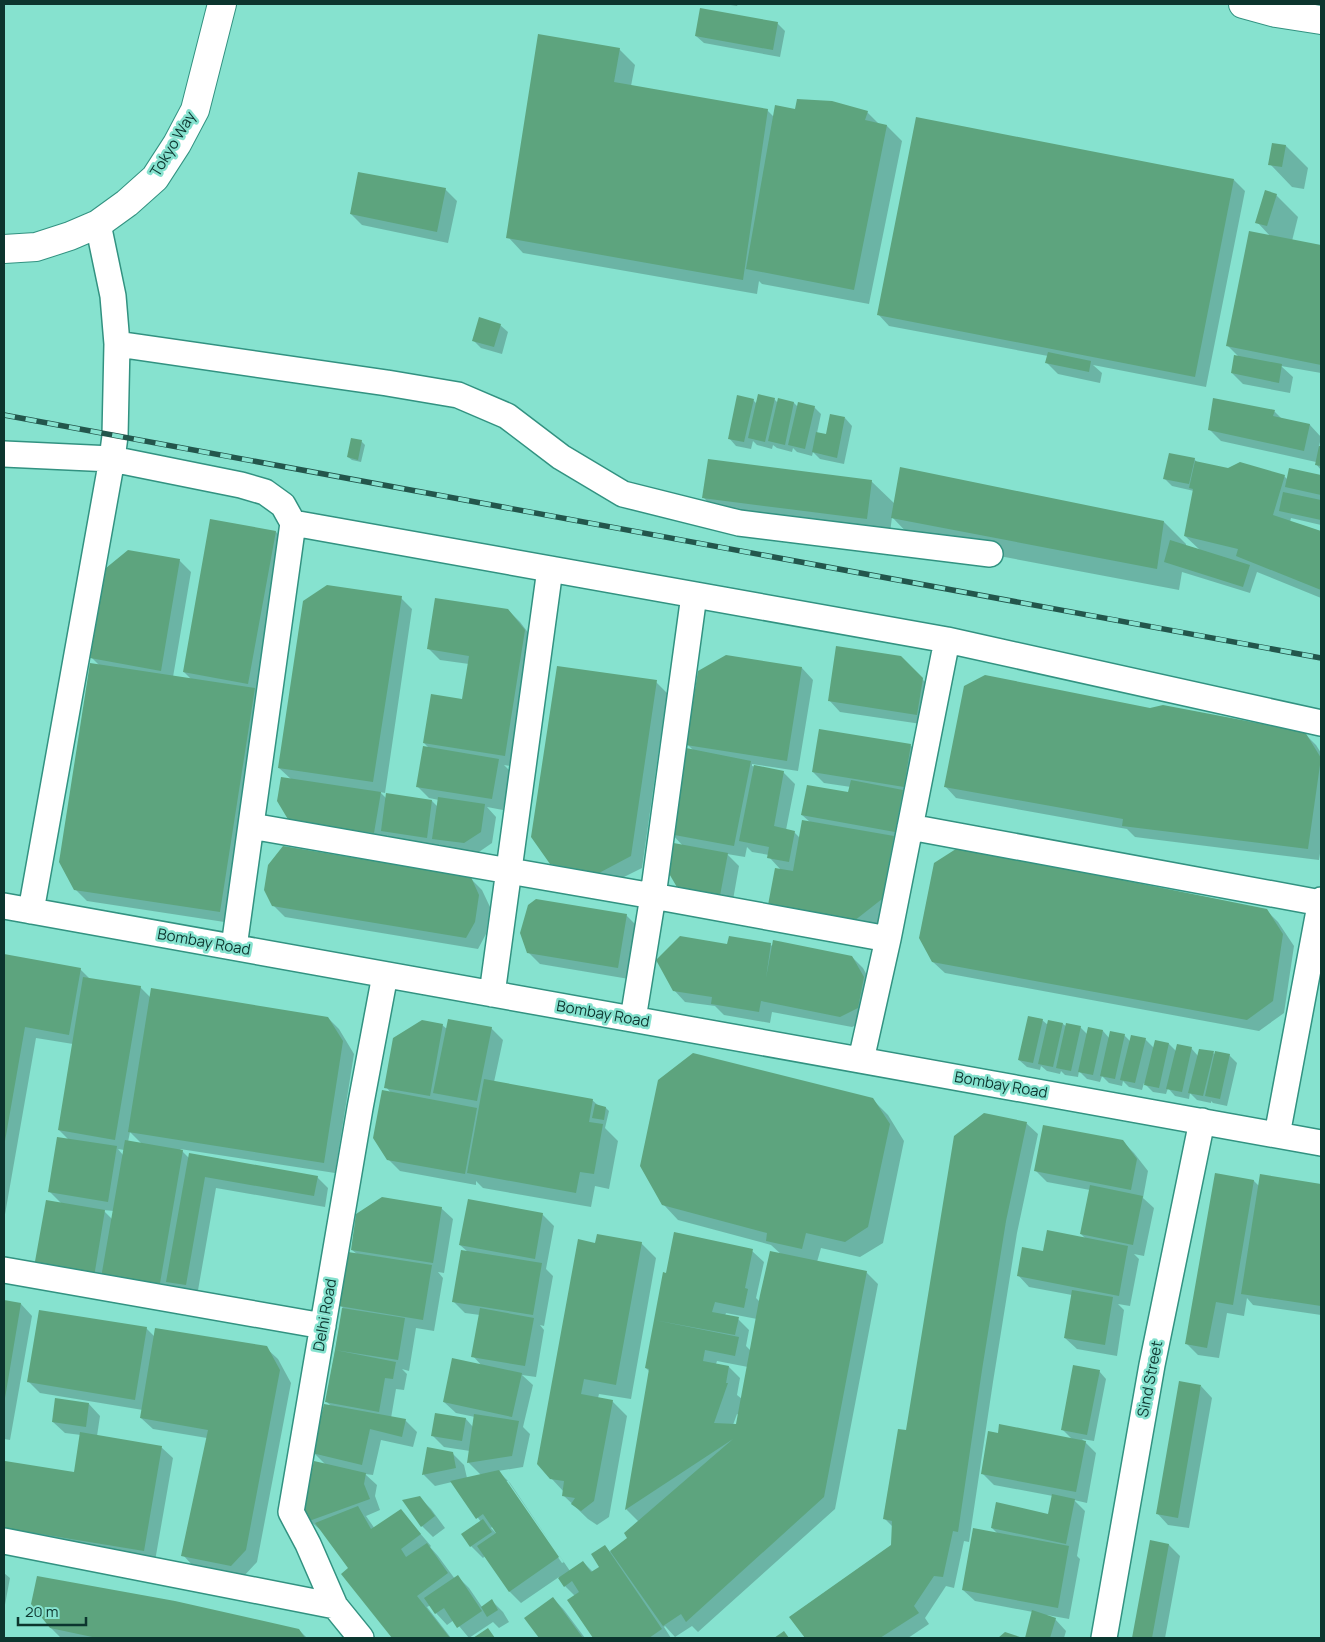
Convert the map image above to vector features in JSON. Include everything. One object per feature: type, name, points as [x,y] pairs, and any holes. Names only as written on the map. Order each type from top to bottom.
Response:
[{"type":"main road","name":"Tokyo Way","points":[[4,250],[36,247],[70,236],[98,224],[127,203],[156,178],[195,110],[222,4]]},
{"type":"main road","points":[[1243,4],[1321,20]]},
{"type":"street","points":[[31,911],[115,436],[117,344],[113,296],[98,224]]},
{"type":"street","points":[[117,344],[458,395],[507,416],[561,457],[623,494],[739,524],[990,554]]},
{"type":"street","points":[[4,454],[112,459],[241,485],[265,492],[283,505],[293,523],[234,948]]},
{"type":"street","points":[[293,523],[947,640],[1321,723]]},
{"type":"street","points":[[492,994],[550,569]]},
{"type":"street","points":[[633,1019],[653,896],[694,595]]},
{"type":"street","points":[[861,1060],[888,939],[947,640]]},
{"type":"street","points":[[251,826],[888,939]]},
{"type":"street","points":[[910,827],[1321,902],[1278,1135]]},
{"type":"street","name":"Bombay Road","points":[[4,906],[1321,1142]]},
{"type":"street","name":"Delhi Road","points":[[361,1638],[336,1606],[308,1544],[291,1512],[360,1108],[385,974]]},
{"type":"street","name":"Sind Street","points":[[1104,1638],[1152,1366],[1202,1121]]},
{"type":"street","points":[[4,1270],[323,1326]]},
{"type":"street","points":[[4,1541],[336,1606]]},
{"type":"building","points":[[700,8],[778,22],[773,50],[695,36]]},
{"type":"building","points":[[538,34],[620,48],[614,82],[768,109],[743,280],[506,238]]},
{"type":"building","points":[[797,99],[832,101],[868,111],[865,120],[887,125],[854,290],[746,269],[775,105],[795,109]]},
{"type":"building","points":[[916,117],[1234,179],[1195,377],[877,315]]},
{"type":"building","points":[[1272,143],[1286,145],[1282,167],[1268,165]]},
{"type":"building","points":[[358,172],[446,188],[437,232],[350,214]]},
{"type":"building","points":[[1265,190],[1277,194],[1267,226],[1255,223]]},
{"type":"building","points":[[1249,231],[1321,245],[1321,365],[1226,346]]},
{"type":"building","points":[[479,317],[501,324],[494,347],[472,341]]},
{"type":"building","points":[[1048,352],[1091,361],[1089,372],[1045,363]]},
{"type":"building","points":[[1234,355],[1282,364],[1279,383],[1231,373]]},
{"type":"building","points":[[758,394],[775,398],[765,442],[748,438]]},
{"type":"building","points":[[737,395],[754,399],[744,442],[728,439]]},
{"type":"building","points":[[778,398],[794,402],[785,445],[768,441]]},
{"type":"building","points":[[1213,398],[1275,410],[1273,416],[1310,424],[1304,451],[1208,430]]},
{"type":"building","points":[[798,402],[815,406],[805,449],[788,445]]},
{"type":"building","points":[[830,414],[845,417],[837,458],[812,452],[816,432],[826,434]]},
{"type":"building","points":[[351,438],[362,440],[358,460],[347,457]]},
{"type":"building","points":[[1319,446],[1321,446],[1321,466],[1315,465]]},
{"type":"building","points":[[1169,453],[1195,458],[1189,484],[1163,479]]},
{"type":"building","points":[[708,459],[872,480],[867,519],[702,498]]},
{"type":"building","points":[[1195,461],[1228,468],[1240,462],[1285,475],[1273,515],[1321,531],[1321,590],[1236,556],[1238,549],[1184,536],[1193,489],[1189,488]]},
{"type":"building","points":[[900,467],[1164,521],[1157,569],[891,518]]},
{"type":"building","points":[[1289,468],[1321,475],[1321,495],[1285,487]]},
{"type":"building","points":[[1283,492],[1321,500],[1321,520],[1279,511]]},
{"type":"building","points":[[210,519],[276,531],[248,684],[183,672]]},
{"type":"building","points":[[1170,540],[1250,565],[1243,587],[1164,562]]},
{"type":"building","points":[[128,550],[180,559],[161,671],[90,658],[106,568]]},
{"type":"building","points":[[327,585],[402,596],[373,782],[278,768],[303,601]]},
{"type":"building","points":[[435,598],[508,609],[525,630],[505,756],[423,743],[431,694],[462,699],[469,656],[427,649]]},
{"type":"building","points":[[836,646],[901,656],[923,678],[917,715],[828,701]]},
{"type":"building","points":[[726,655],[802,667],[787,761],[686,745],[698,671]]},
{"type":"building","points":[[90,663],[255,688],[220,912],[74,890],[59,862]]},
{"type":"building","points":[[557,666],[657,680],[631,856],[599,873],[550,864],[531,837]]},
{"type":"building","points":[[985,675],[1150,708],[1163,705],[1305,732],[1321,758],[1308,849],[1122,826],[1123,819],[944,787],[964,686]]},
{"type":"building","points":[[819,729],[911,744],[904,787],[812,772]]},
{"type":"building","points":[[423,746],[499,759],[492,799],[416,787]]},
{"type":"building","points":[[686,748],[751,761],[734,846],[669,834]]},
{"type":"building","points":[[754,765],[784,771],[774,826],[795,831],[789,862],[767,858],[769,847],[739,841]]},
{"type":"building","points":[[281,777],[381,792],[374,833],[289,821],[277,801]]},
{"type":"building","points":[[851,780],[903,790],[895,832],[801,815],[807,785],[848,792]]},
{"type":"building","points":[[386,793],[432,800],[427,838],[381,831]]},
{"type":"building","points":[[438,797],[485,804],[481,832],[464,843],[432,839]]},
{"type":"building","points":[[802,820],[894,836],[882,899],[854,921],[768,905],[775,868],[793,871]]},
{"type":"building","points":[[668,842],[728,853],[719,901],[681,894],[664,865]]},
{"type":"building","points":[[283,846],[471,877],[479,895],[475,922],[466,938],[272,906],[264,890],[268,865]]},
{"type":"building","points":[[959,847],[1267,909],[1283,934],[1273,1001],[1247,1020],[932,962],[919,938],[934,863]]},
{"type":"building","points":[[536,899],[627,914],[618,968],[527,953],[520,933],[528,905]]},
{"type":"building","points":[[680,936],[727,944],[729,936],[771,943],[766,978],[773,940],[852,956],[864,977],[858,1008],[840,1017],[761,1001],[759,1012],[711,1004],[712,997],[673,991],[656,960]]},
{"type":"building","points":[[4,954],[81,968],[69,1035],[25,1027],[5,1141]]},
{"type":"building","points":[[83,977],[141,986],[115,1140],[58,1130]]},
{"type":"building","points":[[151,988],[328,1017],[343,1041],[324,1163],[128,1132]]},
{"type":"building","points":[[1028,1016],[1043,1019],[1033,1063],[1018,1060]]},
{"type":"building","points":[[448,1019],[492,1027],[477,1101],[433,1093]]},
{"type":"building","points":[[422,1020],[443,1024],[430,1096],[384,1088],[393,1038]]},
{"type":"building","points":[[1048,1020],[1063,1023],[1053,1067],[1038,1064]]},
{"type":"building","points":[[1066,1023],[1081,1026],[1071,1071],[1056,1068]]},
{"type":"building","points":[[1088,1027],[1103,1030],[1093,1075],[1078,1072]]},
{"type":"building","points":[[1110,1031],[1125,1034],[1115,1079],[1100,1076]]},
{"type":"building","points":[[1131,1035],[1146,1038],[1135,1083],[1120,1080]]},
{"type":"building","points":[[1155,1040],[1169,1043],[1159,1088],[1144,1085]]},
{"type":"building","points":[[1177,1044],[1192,1047],[1182,1092],[1166,1089]]},
{"type":"building","points":[[1199,1049],[1214,1051],[1203,1096],[1188,1093]]},
{"type":"building","points":[[1215,1051],[1230,1054],[1220,1099],[1205,1096]]},
{"type":"building","points":[[693,1053],[873,1098],[890,1124],[868,1227],[845,1242],[806,1233],[802,1249],[766,1241],[767,1233],[662,1205],[640,1166],[658,1080]]},
{"type":"building","points":[[484,1079],[593,1099],[589,1122],[603,1124],[594,1174],[580,1172],[576,1193],[467,1173]]},
{"type":"building","points":[[382,1090],[477,1108],[465,1174],[387,1160],[373,1138]]},
{"type":"building","points":[[595,1104],[606,1107],[604,1120],[592,1118]]},
{"type":"building","points":[[984,1113],[1027,1122],[1006,1221],[958,1532],[953,1531],[943,1577],[934,1576],[914,1606],[919,1613],[880,1638],[805,1638],[789,1617],[891,1545],[892,1521],[883,1519],[898,1429],[906,1430],[954,1136]]},
{"type":"building","points":[[1043,1125],[1123,1140],[1137,1159],[1131,1190],[1034,1171]]},
{"type":"building","points":[[57,1137],[117,1146],[108,1202],[48,1192]]},
{"type":"building","points":[[125,1140],[183,1150],[159,1289],[101,1278]]},
{"type":"building","points":[[189,1153],[318,1176],[314,1196],[205,1177],[186,1285],[166,1282]]},
{"type":"building","points":[[1215,1173],[1254,1180],[1233,1305],[1216,1302],[1207,1348],[1185,1344]]},
{"type":"building","points":[[1260,1174],[1321,1184],[1321,1306],[1241,1294]]},
{"type":"building","points":[[1090,1185],[1143,1196],[1133,1245],[1080,1234]]},
{"type":"building","points":[[382,1197],[442,1207],[433,1263],[351,1250],[356,1214]]},
{"type":"building","points":[[468,1199],[543,1213],[535,1259],[459,1245]]},
{"type":"building","points":[[46,1200],[105,1210],[94,1277],[34,1267]]},
{"type":"building","points":[[1047,1230],[1128,1246],[1119,1296],[1017,1276],[1022,1247],[1043,1251]]},
{"type":"building","points":[[674,1232],[753,1249],[745,1288],[748,1289],[744,1308],[715,1302],[712,1312],[739,1317],[735,1335],[654,1320],[663,1272],[666,1273]]},
{"type":"building","points":[[597,1234],[642,1242],[616,1385],[584,1379],[581,1394],[613,1400],[594,1501],[581,1511],[571,1504],[575,1498],[562,1496],[564,1481],[550,1479],[537,1464],[578,1239],[595,1243]]},
{"type":"building","points":[[461,1250],[542,1263],[533,1315],[452,1302]]},
{"type":"building","points":[[770,1251],[867,1271],[824,1497],[686,1622],[681,1614],[663,1626],[610,1551],[627,1538],[624,1533],[733,1439],[625,1510],[649,1369],[645,1368],[654,1320],[739,1337],[735,1356],[705,1350],[703,1361],[729,1366],[726,1383],[728,1383],[714,1423],[736,1424]]},
{"type":"building","points":[[348,1252],[432,1265],[423,1320],[339,1306]]},
{"type":"building","points":[[1072,1290],[1113,1297],[1105,1345],[1064,1338]]},
{"type":"building","points":[[4,1300],[21,1303],[5,1398],[4,1398]]},
{"type":"building","points":[[342,1308],[405,1318],[398,1360],[335,1350]]},
{"type":"building","points":[[480,1308],[534,1318],[525,1366],[471,1357]]},
{"type":"building","points":[[39,1310],[147,1327],[135,1400],[27,1382]]},
{"type":"building","points":[[155,1328],[267,1346],[280,1370],[246,1550],[231,1566],[181,1556],[208,1430],[140,1418]]},
{"type":"building","points":[[335,1350],[396,1362],[393,1379],[385,1378],[379,1412],[325,1402]]},
{"type":"building","points":[[452,1358],[522,1373],[512,1417],[443,1402]]},
{"type":"building","points":[[1073,1365],[1100,1370],[1087,1435],[1061,1430]]},
{"type":"building","points":[[1179,1381],[1201,1385],[1178,1518],[1156,1514]]},
{"type":"building","points":[[55,1398],[89,1403],[86,1427],[52,1422]]},
{"type":"building","points":[[324,1404],[406,1419],[402,1437],[370,1429],[362,1465],[312,1453]]},
{"type":"building","points":[[435,1413],[466,1418],[462,1441],[431,1436]]},
{"type":"building","points":[[474,1414],[519,1421],[512,1456],[467,1463]]},
{"type":"building","points":[[999,1424],[1086,1441],[1076,1492],[981,1474],[988,1431],[998,1433]]},
{"type":"building","points":[[80,1432],[162,1446],[144,1551],[4,1528],[5,1461],[74,1472]]},
{"type":"building","points":[[427,1447],[453,1452],[456,1468],[422,1475]]},
{"type":"building","points":[[314,1461],[366,1473],[364,1484],[370,1499],[309,1521],[302,1511]]},
{"type":"building","points":[[499,1470],[559,1557],[509,1592],[477,1546],[496,1533],[483,1514],[476,1519],[450,1481]]},
{"type":"building","points":[[1052,1494],[1075,1499],[1066,1544],[991,1528],[996,1502],[1048,1514]]},
{"type":"building","points":[[420,1496],[435,1516],[421,1527],[402,1500]]},
{"type":"building","points":[[358,1506],[371,1529],[401,1509],[421,1534],[401,1549],[406,1557],[427,1543],[448,1573],[417,1596],[450,1638],[392,1638],[341,1574],[348,1568],[315,1523]]},
{"type":"building","points":[[483,1519],[492,1532],[470,1547],[461,1534]]},
{"type":"building","points":[[973,1528],[1069,1546],[1058,1608],[962,1590]]},
{"type":"building","points":[[1150,1540],[1169,1544],[1152,1638],[1132,1638]]},
{"type":"building","points":[[605,1545],[662,1629],[649,1638],[593,1638],[567,1600],[579,1592],[572,1581],[564,1587],[558,1578],[583,1561],[591,1572],[599,1567],[591,1554]]},
{"type":"building","points":[[458,1575],[482,1611],[457,1628],[444,1608],[435,1614],[424,1598]]},
{"type":"building","points":[[37,1576],[175,1601],[299,1629],[305,1638],[97,1638],[50,1628],[31,1604]]},
{"type":"building","points":[[553,1597],[583,1638],[539,1638],[524,1618]]},
{"type":"building","points":[[492,1599],[498,1610],[487,1617],[481,1607]]},
{"type":"building","points":[[1032,1610],[1056,1618],[1050,1638],[1025,1638]]},
{"type":"building","points":[[488,1628],[495,1638],[473,1638]]},
{"type":"building","points":[[784,1631],[789,1638],[774,1638]]},
{"type":"building","points":[[1005,1632],[1023,1638],[998,1638]]},
{"type":"railway","points":[[4,415],[1321,658]]}]
